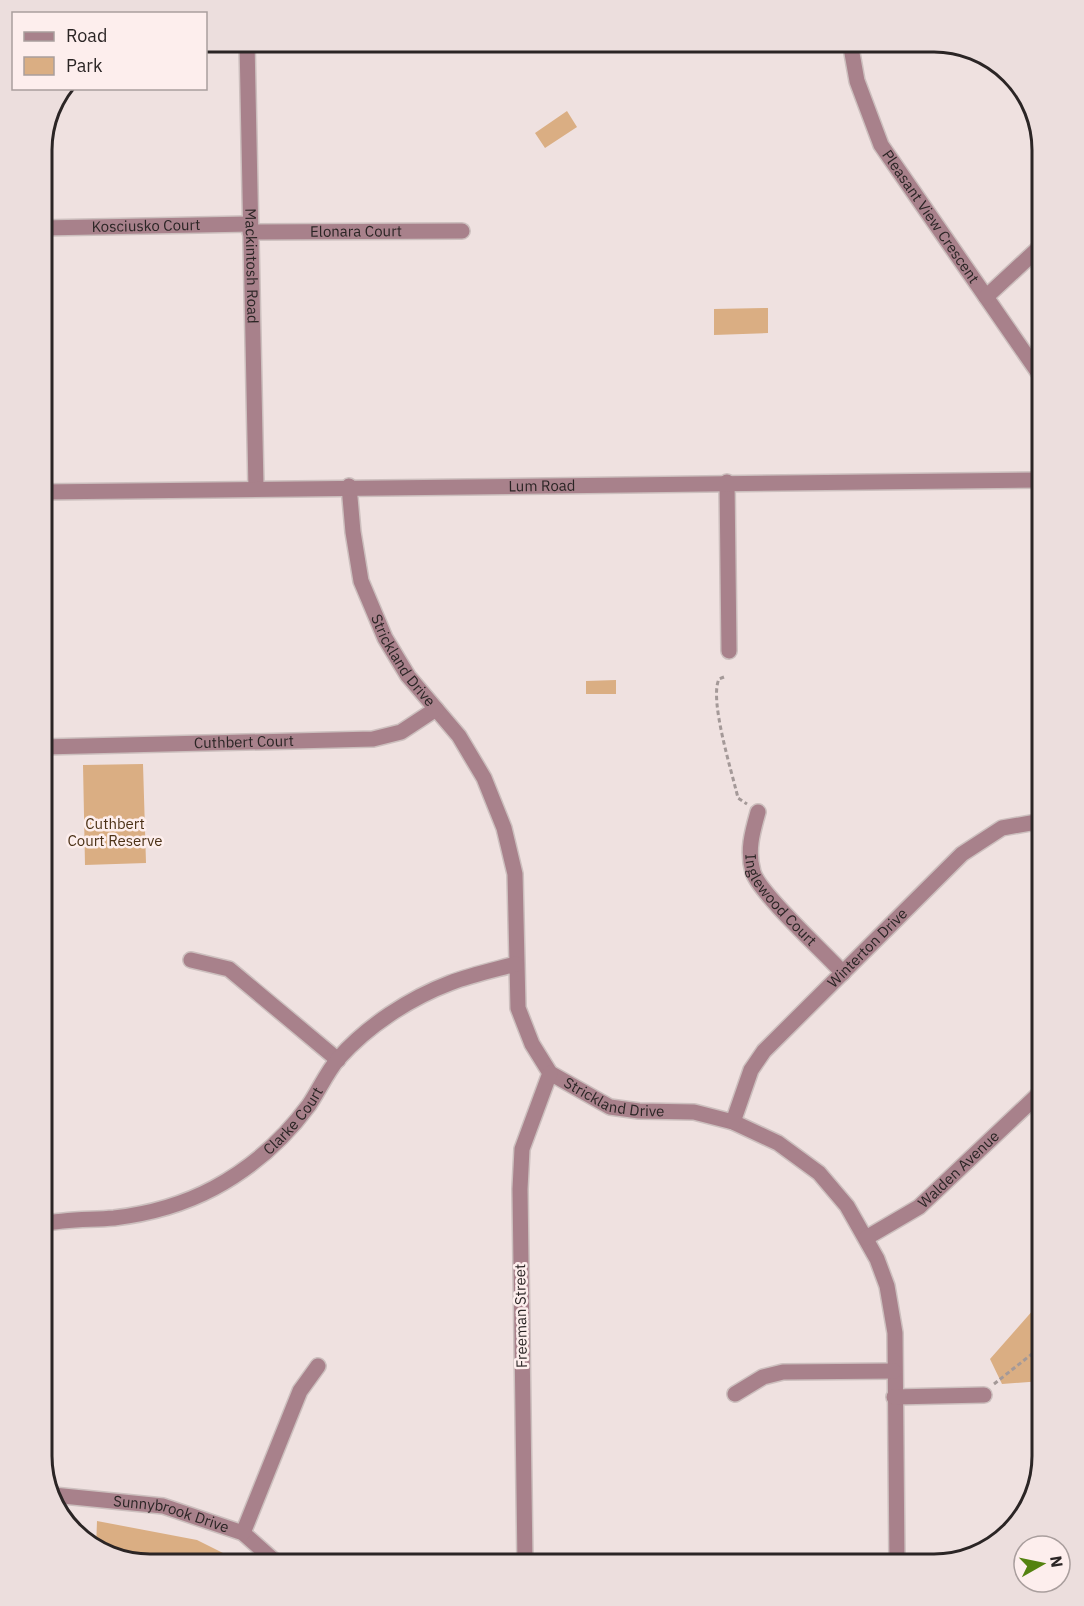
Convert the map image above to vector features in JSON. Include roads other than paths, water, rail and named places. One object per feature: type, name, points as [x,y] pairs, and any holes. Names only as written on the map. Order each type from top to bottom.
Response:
[{"type":"street","name":"Mackintosh Road","points":[[247,52],[256,488]]},
{"type":"street","name":"Pleasant View Crescent","points":[[852,53],[857,81],[880,145],[1032,364]]},
{"type":"street","name":"Kosciusko Court","points":[[53,228],[250,228]]},
{"type":"street","name":"Elonara Court","points":[[250,228],[462,231]]},
{"type":"street","points":[[986,297],[1032,254]]},
{"type":"street","name":"Lum Road","points":[[53,492],[349,486],[1032,480]]},
{"type":"street","points":[[726,482],[729,651]]},
{"type":"street","name":"Strickland Drive","points":[[349,486],[361,581],[385,638],[408,676],[459,736],[484,778],[504,828],[515,874],[518,1008],[532,1044],[550,1073],[610,1107],[639,1111],[694,1112],[734,1122],[778,1143],[819,1173],[847,1206],[866,1238],[887,1286],[895,1333],[897,1554]]},
{"type":"street","name":"Cuthbert Court","points":[[53,747],[373,739],[401,732],[436,709]]},
{"type":"street","name":"Inglewood Court","points":[[758,812],[750,841],[753,873],[764,890],[843,974]]},
{"type":"street","name":"Winterton Drive","points":[[734,1122],[751,1070],[764,1051],[976,843],[1002,828],[1032,823]]},
{"type":"street","points":[[192,960],[229,969],[338,1060]]},
{"type":"street","name":"Clarke Court","points":[[52,1222],[114,1218],[161,1209],[213,1189],[241,1171],[275,1144],[309,1106],[338,1060],[368,1032],[401,1008],[450,983],[516,964]]},
{"type":"street","name":"Freeman Street","points":[[525,1553],[520,1189],[522,1149],[550,1073]]},
{"type":"street","name":"Walden Avenue","points":[[866,1238],[919,1207],[1032,1100]]},
{"type":"street","points":[[243,1533],[300,1391],[318,1366]]},
{"type":"street","points":[[735,1394],[763,1377],[783,1372],[894,1371]]},
{"type":"street","points":[[894,1397],[984,1395]]},
{"type":"street","name":"Sunnybrook Drive","points":[[61,1496],[163,1506],[243,1533],[266,1553]]},
{"type":"park label","name":"Cuthbert Court Reserve","points":[[115,832]]}]
